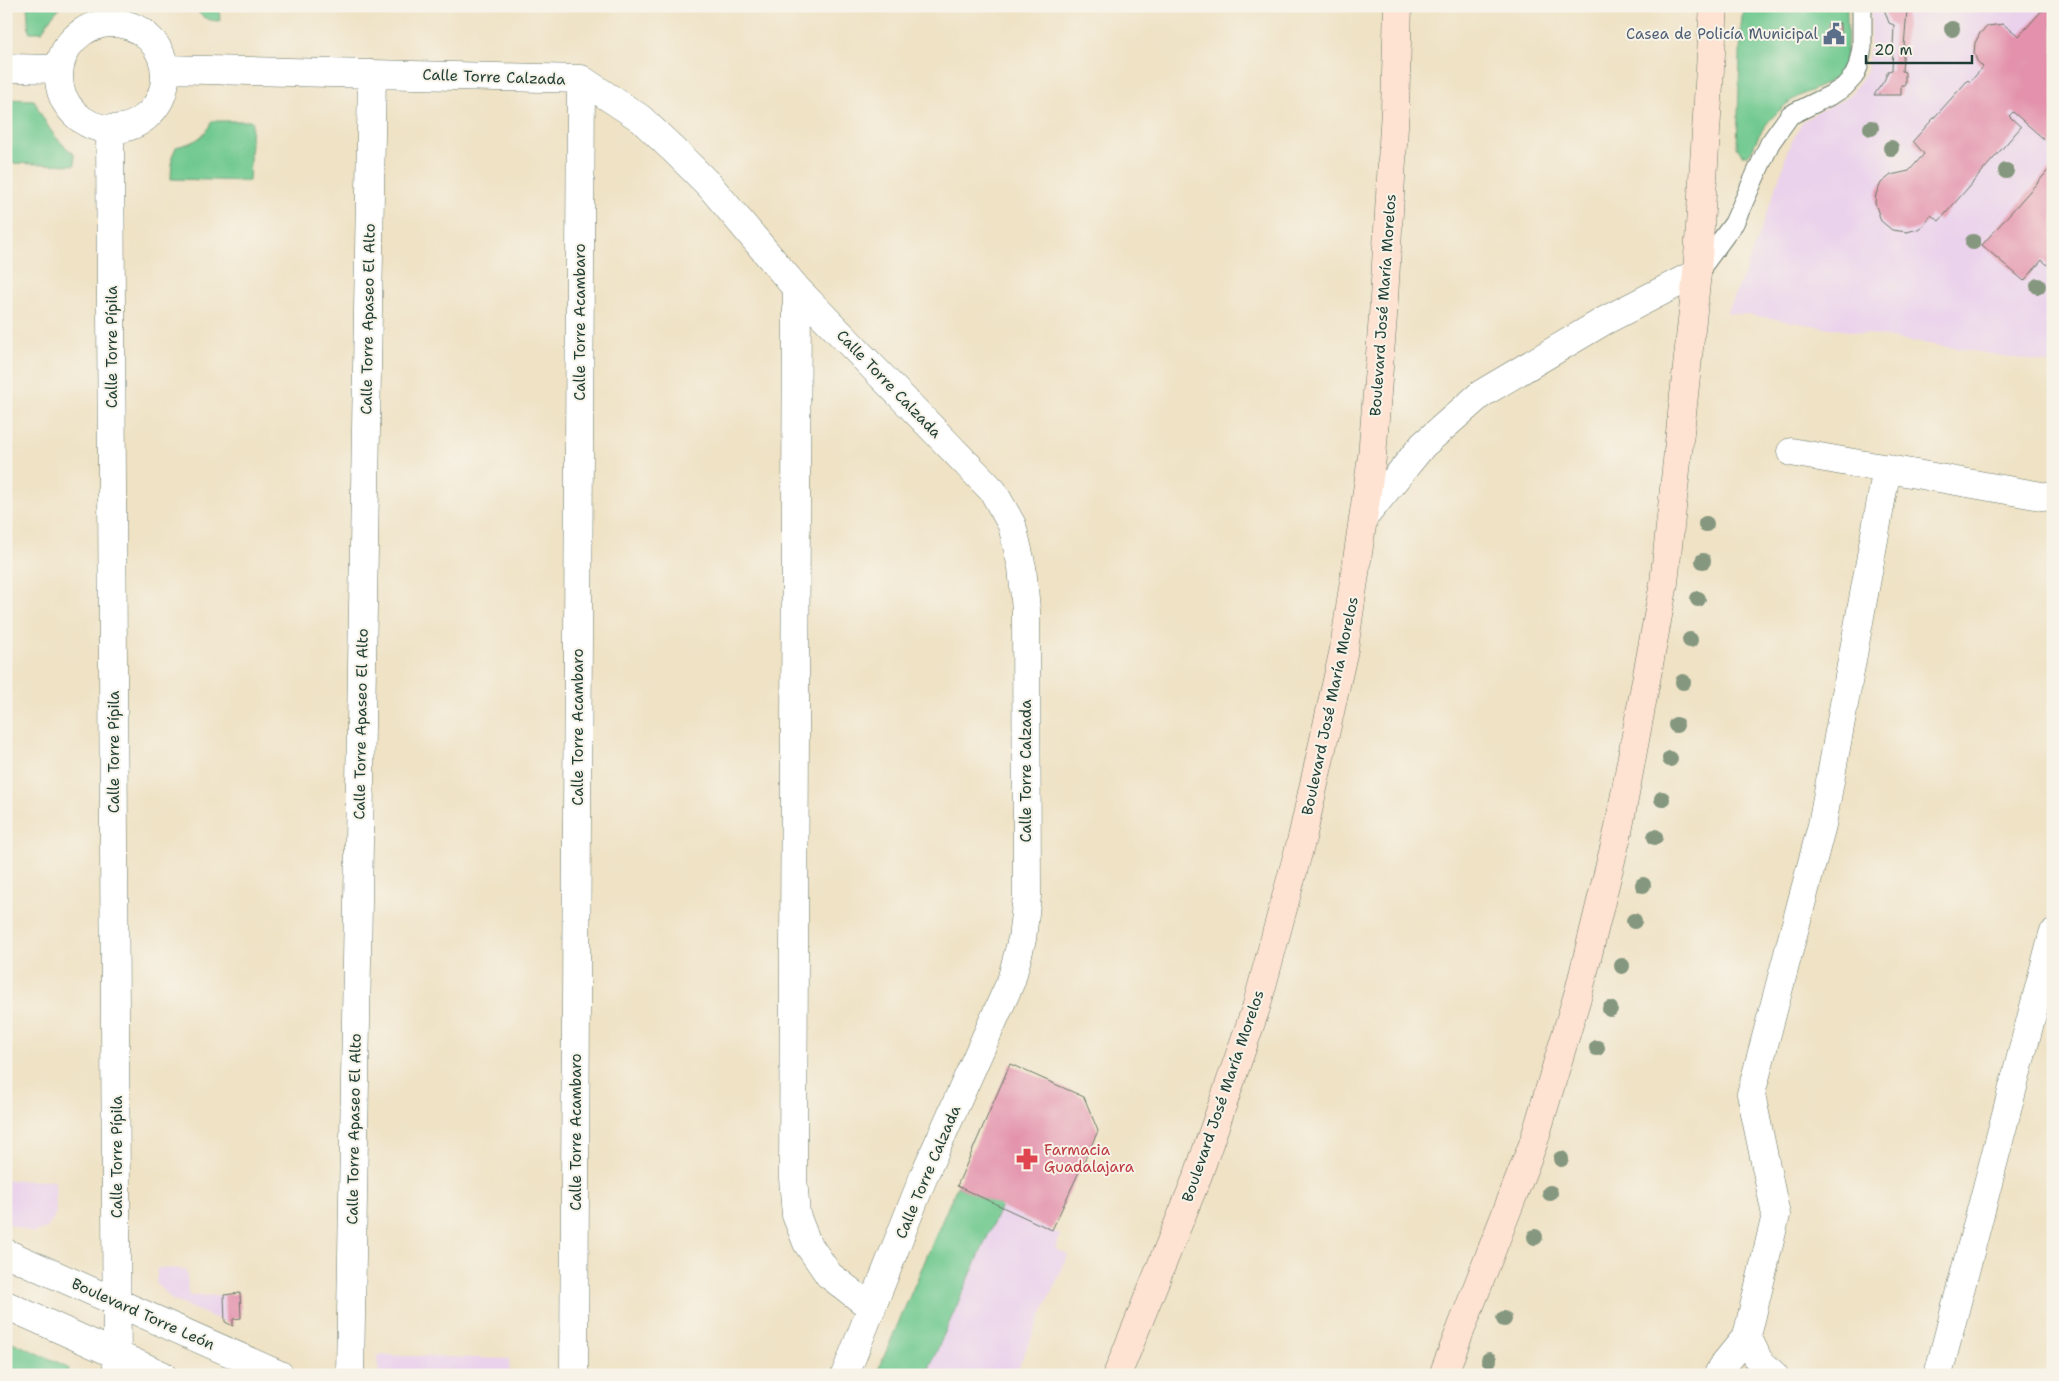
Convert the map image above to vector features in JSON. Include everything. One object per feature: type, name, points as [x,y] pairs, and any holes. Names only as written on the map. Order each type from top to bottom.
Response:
[{"type":"main road","name":"Boulevard José María Morelos","points":[[1117,1375],[1198,1174],[1256,1008],[1307,819],[1344,650],[1365,516],[1372,457],[1383,316],[1395,109],[1398,6]]},
{"type":"main road","points":[[1443,1375],[1533,1144],[1579,991],[1618,832],[1664,583],[1697,273],[1714,6]]},
{"type":"street","points":[[112,22],[137,28],[156,45],[165,69],[162,92],[151,111],[132,125],[110,129],[89,124],[71,110],[60,92],[58,69],[68,45],[87,28],[112,22]]},
{"type":"street","points":[[6,68],[58,69]]},
{"type":"street","name":"Calle Torre Calzada","points":[[165,69],[581,79],[640,118],[710,186],[797,289],[993,490],[1012,526],[1022,567],[1026,610],[1027,896],[1022,940],[1010,981],[925,1173],[845,1375]]},
{"type":"street","name":"Calle Torre Apaseo El Alto","points":[[350,1375],[372,74]]},
{"type":"street","name":"Calle Torre Acambaro","points":[[574,1375],[581,79]]},
{"type":"street","name":"Calle Torre Pípila","points":[[110,129],[117,1364]]},
{"type":"street","points":[[1365,516],[1423,445],[1481,394],[1604,321],[1697,273]]},
{"type":"street","points":[[797,289],[793,1178],[796,1215],[807,1243],[828,1275],[872,1308]]},
{"type":"street","points":[[1791,452],[2053,498]]},
{"type":"street","points":[[1718,1375],[1721,1368],[1747,1336],[1776,1216],[1751,1094],[1822,825],[1887,468]]},
{"type":"street","points":[[1938,1375],[2053,934]]},
{"type":"street","name":"Boulevard Torre León","points":[[6,1253],[280,1375]]},
{"type":"street","points":[[6,1305],[117,1364],[162,1375]]},
{"type":"street","points":[[1747,1336],[1759,1361],[1774,1375]]},
{"type":"lane","points":[[1697,273],[1734,223],[1770,143],[1790,115],[1833,94],[1844,87],[1854,76],[1862,48],[1862,6]]},
{"type":"shaded area","points":[[1870,6],[2053,6],[2053,364],[1750,315],[1726,313],[1745,272],[1782,171],[1787,151],[1802,122],[1817,112],[1849,97],[1867,71],[1871,30]]},
{"type":"shaded area","points":[[6,1180],[55,1181],[56,1214],[46,1229],[33,1233],[6,1223]]},
{"type":"shaded area","points":[[1001,1206],[1061,1235],[1055,1248],[1068,1255],[1015,1375],[926,1375]]},
{"type":"shaded area","points":[[157,1268],[186,1269],[189,1296],[224,1295],[225,1322],[172,1300],[156,1283]]},
{"type":"shaded area","points":[[377,1355],[509,1359],[510,1375],[379,1375]]},
{"type":"green space","points":[[27,6],[61,6],[42,32],[29,32]]},
{"type":"green space","points":[[195,6],[219,6],[220,21],[205,18]]},
{"type":"green space","points":[[1747,6],[1847,6],[1847,49],[1845,60],[1836,77],[1786,104],[1765,126],[1750,153],[1742,155],[1737,147],[1741,26],[1742,17]]},
{"type":"green space","points":[[6,99],[34,100],[50,130],[74,154],[75,165],[6,163]]},
{"type":"green space","points":[[212,121],[252,121],[249,181],[171,179],[172,157],[176,147],[198,139]]},
{"type":"green space","points":[[957,1186],[1001,1206],[926,1375],[876,1375]]},
{"type":"green space","points":[[8,1341],[69,1369],[66,1374],[7,1375]]},
{"type":"building","points":[[1883,6],[1902,6],[1902,10],[1907,10],[1902,71],[1905,72],[1905,85],[1901,85],[1901,95],[1874,95],[1884,81],[1888,71],[1892,70],[1894,25],[1889,23]]},
{"type":"building","points":[[2046,6],[2053,6],[2053,147],[2013,112],[2009,116],[2021,127],[1939,221],[1931,215],[1926,223],[1918,229],[1907,232],[1892,230],[1881,221],[1875,203],[1876,194],[1881,183],[1891,175],[1909,171],[1924,154],[1913,141],[1968,80],[1970,82],[1983,67],[1977,61],[1974,53],[1975,43],[1980,33],[1988,26],[2003,24],[2019,36]]},
{"type":"building","name":"Casea de Policía Municipal","points":[[1828,23],[1840,23],[1840,45],[1829,46]]},
{"type":"building","points":[[2053,165],[2053,270],[2042,260],[2024,281],[1982,245]]},
{"type":"building","name":"Farmacia Guadalajara","points":[[1010,1064],[1084,1097],[1098,1131],[1052,1230],[957,1186]]},
{"type":"building","points":[[240,1293],[241,1318],[233,1319],[233,1326],[225,1322],[224,1295]]},
{"type":"place","name":"Casea de Policía Municipal","points":[[1834,34]]},
{"type":"place","name":"Farmacia Guadalajara","points":[[1027,1159]]}]
